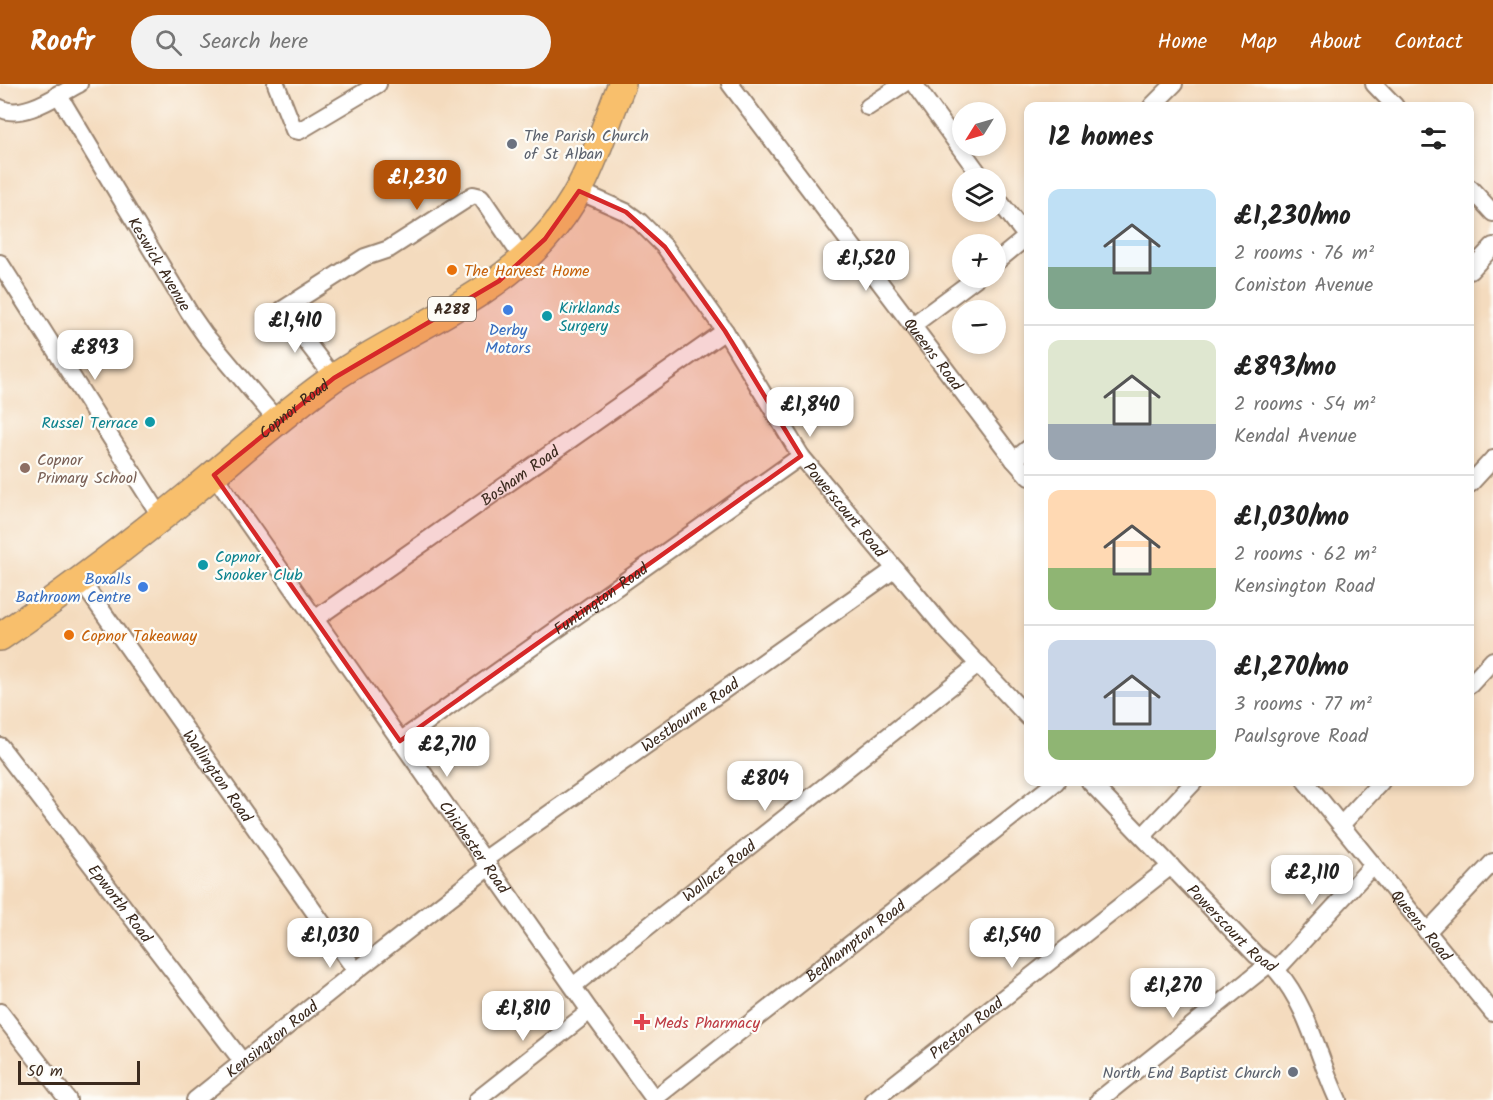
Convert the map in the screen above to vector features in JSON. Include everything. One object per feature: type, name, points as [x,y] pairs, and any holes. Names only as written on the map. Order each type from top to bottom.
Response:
[{"type":"main road","name":"Copnor Road","points":[[0,637],[81,581],[334,378],[474,297],[499,281],[524,260],[561,218],[579,191],[590,170],[622,84]]},
{"type":"street","points":[[0,108],[14,112],[26,110],[80,84]]},
{"type":"street","points":[[276,84],[294,130],[299,131],[378,84]]},
{"type":"street","name":"Queens Road","points":[[730,84],[1024,471]]},
{"type":"street","points":[[868,107],[903,84]]},
{"type":"street","points":[[914,84],[975,168]]},
{"type":"street","points":[[1156,102],[1174,84]]},
{"type":"street","points":[[1374,84],[1388,102]]},
{"type":"street","name":"Keswick Avenue","points":[[58,94],[189,312],[205,335],[278,422]]},
{"type":"street","name":"Powerscourt Road","points":[[579,191],[607,202],[640,222],[665,247],[725,331],[801,456],[895,569],[1024,713]]},
{"type":"street","points":[[1474,192],[1493,213]]},
{"type":"street","points":[[334,378],[282,310],[365,257],[389,249],[473,195],[481,197],[524,260]]},
{"type":"street","points":[[1006,209],[1024,231]]},
{"type":"street","points":[[1006,254],[1024,239]]},
{"type":"street","points":[[1474,267],[1493,246]]},
{"type":"street","points":[[0,263],[161,518]]},
{"type":"street","points":[[913,325],[963,288]]},
{"type":"street","name":"Bosham Road","points":[[315,620],[725,331]]},
{"type":"street","points":[[1014,460],[1024,452]]},
{"type":"street","name":"Funtington Road","points":[[400,741],[801,456]]},
{"type":"street","points":[[1474,479],[1493,459]]},
{"type":"street","name":"Chichester Road","points":[[214,474],[590,1011],[655,1099]]},
{"type":"street","name":"Westbourne Road","points":[[487,864],[895,569]]},
{"type":"street","name":"Wallington Road","points":[[81,581],[356,971]]},
{"type":"street","points":[[1474,681],[1493,660]]},
{"type":"street","name":"Wallace Road","points":[[573,986],[979,664]]},
{"type":"street","name":"Epworth Road","points":[[0,746],[242,1061]]},
{"type":"street","name":"Bedhampton Road","points":[[655,1099],[1051,786]]},
{"type":"street","name":"Powerscourt Road","points":[[1094,786],[1233,932],[1256,955],[1273,967],[1293,991],[1304,1015],[1332,1097]]},
{"type":"street","points":[[1143,836],[1190,786]]},
{"type":"street","name":"Queens Road","points":[[1309,786],[1493,1013]]},
{"type":"street","points":[[1341,825],[1377,786]]},
{"type":"street","points":[[1427,932],[1493,862]]},
{"type":"street","name":"Kensington Road","points":[[195,1100],[487,864]]},
{"type":"street","points":[[1099,1100],[1273,967],[1373,865]]},
{"type":"street","name":"Preston Road","points":[[874,1100],[1171,866]]},
{"type":"street","points":[[477,1100],[590,1011]]},
{"type":"street","points":[[0,1012],[68,1100]]},
{"type":"highlighted area","points":[[579,191],[626,212],[665,247],[725,331],[801,456],[400,741],[214,475],[334,378],[499,281],[545,239]]},
{"type":"place","name":"The Parish Church of St Alban","points":[[512,144]]},
{"type":"place","name":"The Harvest Home","points":[[452,270]]},
{"type":"place","name":"Derby Motors","points":[[508,310]]},
{"type":"place","name":"Kirklands Surgery","points":[[547,316]]},
{"type":"place","name":"Russel Terrace","points":[[150,422]]},
{"type":"place","name":"Copnor Primary School","points":[[25,468]]},
{"type":"place","name":"Copnor Snooker Club","points":[[203,565]]},
{"type":"place","name":"Boxalls Bathroom Centre","points":[[143,587]]},
{"type":"place","name":"Copnor Takeaway","points":[[69,635]]},
{"type":"place","name":"Meds Pharmacy","points":[[642,1022]]},
{"type":"place","name":"North End Baptist Church","points":[[1293,1072]]}]
